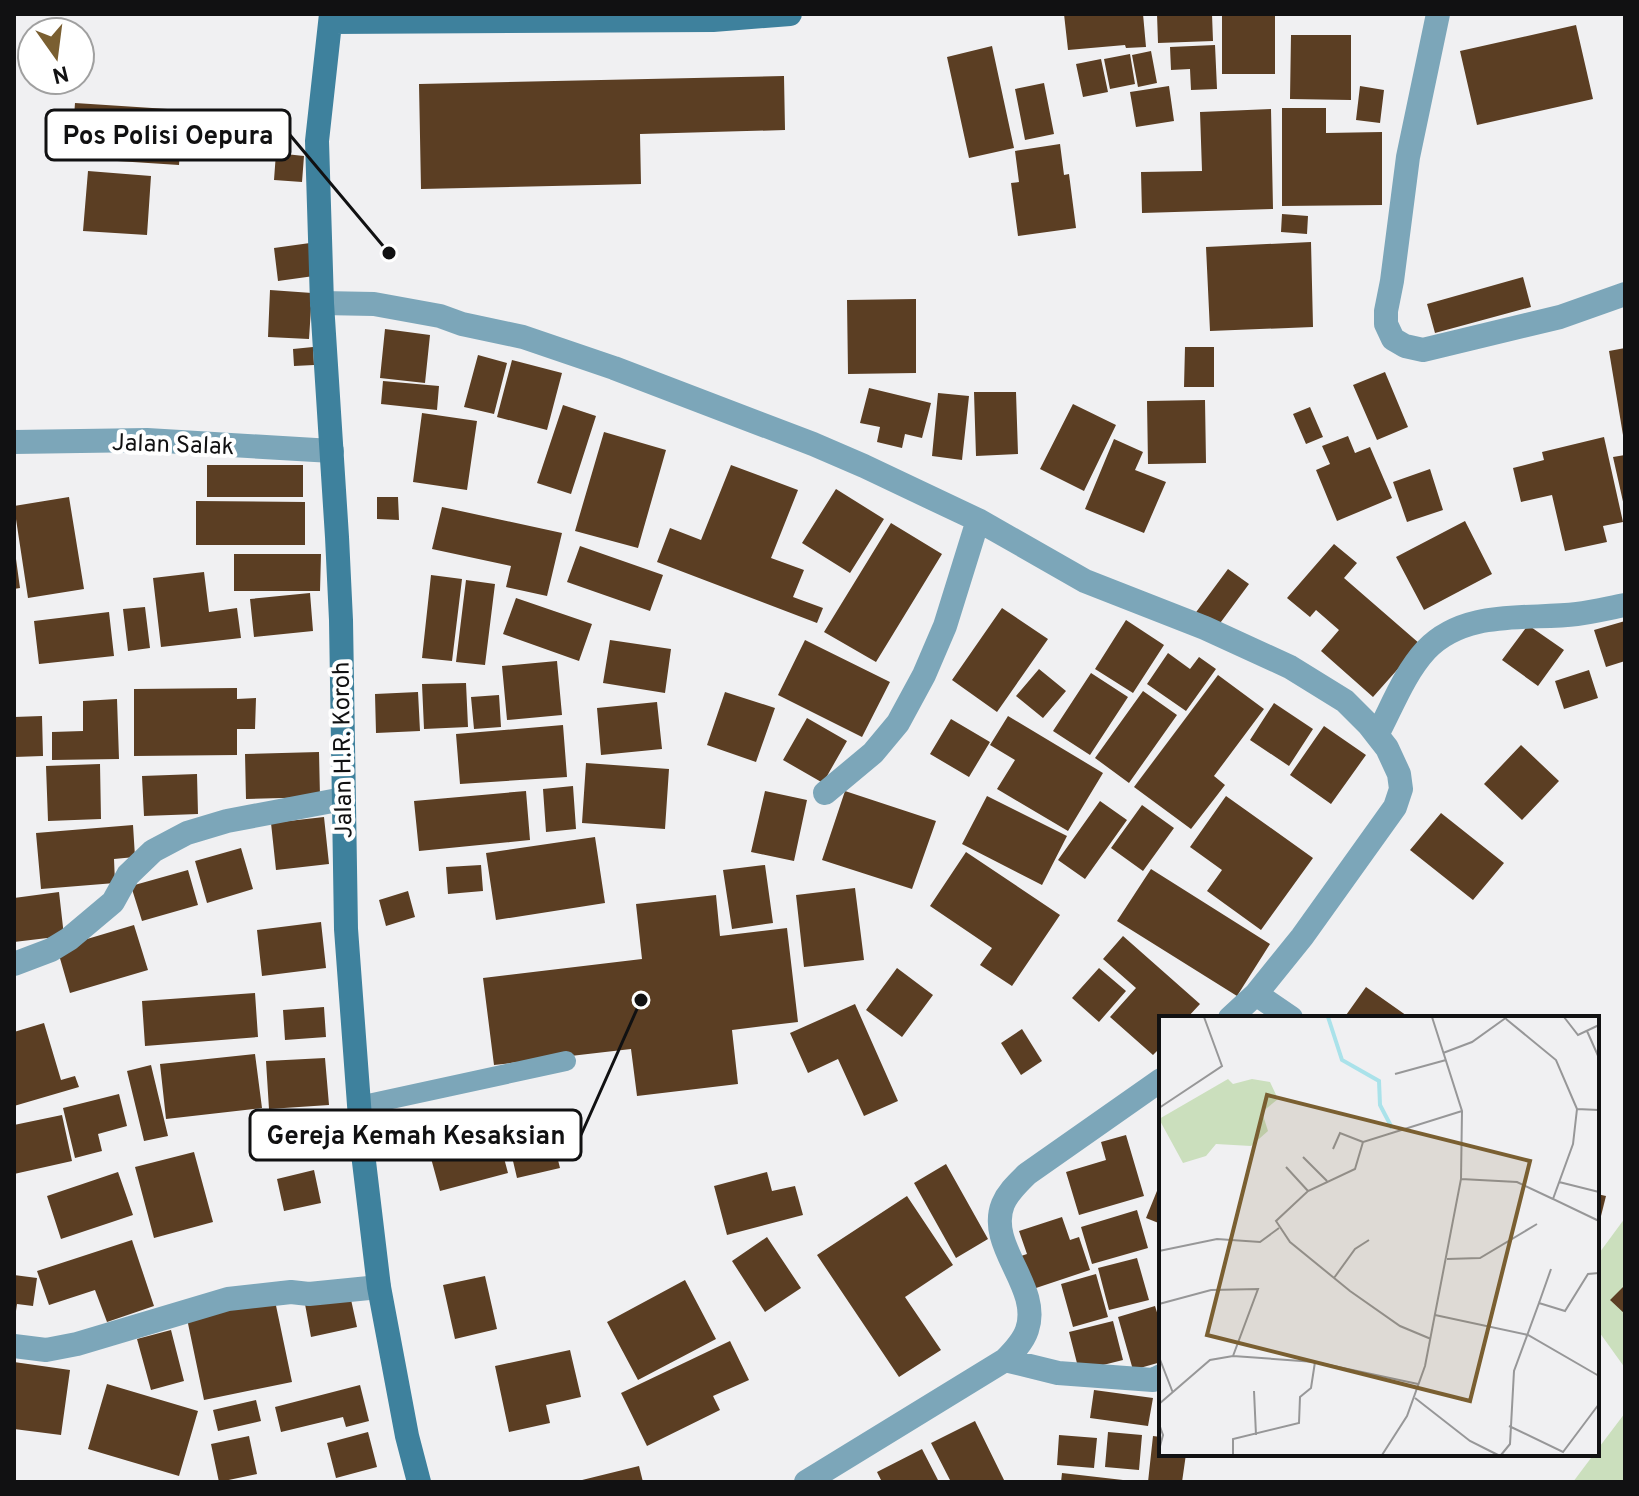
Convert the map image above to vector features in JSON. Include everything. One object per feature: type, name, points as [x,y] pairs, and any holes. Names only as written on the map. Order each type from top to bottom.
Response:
[{"type":"main road","points":[[331,18],[713,20],[790,14]]},
{"type":"main road","name":"Jalan H.R. Koroh","points":[[331,18],[317,141],[322,303],[341,620],[346,929],[362,1145],[379,1287],[407,1436],[419,1482]]},
{"type":"street","points":[[1438,14],[1408,157],[1386,311],[1386,324],[1393,339],[1405,346],[1423,350],[1560,317],[1625,294]]},
{"type":"street","points":[[322,303],[374,304],[440,316],[523,337],[614,368],[813,444],[978,520],[1085,581],[1205,628],[1290,667],[1345,701],[1387,748],[1399,774],[1401,789],[1395,807],[1302,937],[1256,994],[1232,1016]]},
{"type":"street","name":"Jalan Salak","points":[[14,442],[147,440],[332,451]]},
{"type":"street","points":[[825,793],[873,753],[898,723],[924,675],[945,626],[978,520]]},
{"type":"street","points":[[1377,735],[1412,668],[1440,638],[1465,625],[1490,619],[1579,614],[1625,605]]},
{"type":"street","points":[[14,964],[51,950],[69,939],[113,902],[128,875],[153,851],[187,833],[227,821],[343,799]]},
{"type":"street","points":[[1256,994],[1288,1016]]},
{"type":"street","points":[[806,1482],[1005,1360],[1017,1348],[1027,1331],[1030,1312],[1027,1295],[1002,1233],[1000,1218],[1003,1203],[1027,1174],[1159,1081]]},
{"type":"street","points":[[14,1346],[46,1350],[77,1344],[228,1299],[379,1287]]},
{"type":"street","points":[[1005,1360],[1058,1373],[1153,1380],[1159,1377]]},
{"type":"lane","points":[[359,1106],[566,1061]]},
{"type":"green space","points":[[1625,1218],[1625,1368],[1599,1332],[1599,1253]]},
{"type":"green space","points":[[1625,1413],[1625,1482],[1573,1482],[1592,1456],[1599,1456],[1599,1447]]},
{"type":"building","points":[[1064,14],[1143,14],[1146,47],[1126,48],[1125,45],[1068,50]]},
{"type":"building","points":[[1157,14],[1212,14],[1213,41],[1158,43]]},
{"type":"building","points":[[1222,14],[1275,14],[1275,74],[1222,74]]},
{"type":"building","points":[[1576,25],[1593,99],[1477,125],[1460,51]]},
{"type":"building","points":[[1291,35],[1351,35],[1351,100],[1290,99]]},
{"type":"building","points":[[1215,45],[1217,89],[1191,90],[1190,69],[1171,70],[1170,47]]},
{"type":"building","points":[[992,46],[1014,148],[969,158],[947,57]]},
{"type":"building","points":[[1151,51],[1157,83],[1138,87],[1132,55]]},
{"type":"building","points":[[1130,54],[1135,84],[1110,89],[1104,59]]},
{"type":"building","points":[[1101,59],[1108,92],[1083,97],[1076,64]]},
{"type":"building","points":[[784,76],[785,130],[640,134],[641,184],[421,189],[419,84]]},
{"type":"building","points":[[1044,83],[1054,134],[1025,140],[1015,89]]},
{"type":"building","points":[[1169,86],[1174,121],[1136,127],[1130,92]]},
{"type":"building","points":[[1360,86],[1384,90],[1380,123],[1356,120]]},
{"type":"building","points":[[75,103],[183,110],[179,165],[71,158]]},
{"type":"building","points":[[1282,108],[1326,108],[1326,133],[1382,132],[1382,205],[1282,206]]},
{"type":"building","points":[[1271,109],[1273,209],[1142,213],[1141,172],[1202,171],[1200,112]]},
{"type":"building","points":[[1060,144],[1064,175],[1069,174],[1076,228],[1018,236],[1011,183],[1019,182],[1015,151]]},
{"type":"building","points":[[276,153],[304,156],[302,182],[274,180]]},
{"type":"building","points":[[88,171],[151,176],[147,235],[83,231]]},
{"type":"building","points":[[1282,214],[1308,216],[1307,234],[1281,232]]},
{"type":"building","points":[[1311,242],[1313,327],[1210,331],[1206,247]]},
{"type":"building","points":[[310,243],[314,276],[278,281],[274,248]]},
{"type":"building","points":[[1523,277],[1531,307],[1435,333],[1427,304]]},
{"type":"building","points":[[270,290],[312,293],[309,339],[268,337]]},
{"type":"building","points":[[916,299],[916,373],[848,374],[847,300]]},
{"type":"building","points":[[385,329],[430,335],[425,383],[380,378]]},
{"type":"building","points":[[313,347],[314,365],[294,366],[293,349]]},
{"type":"building","points":[[1185,347],[1214,347],[1214,387],[1184,387]]},
{"type":"building","points":[[1625,348],[1625,435],[1623,435],[1609,351]]},
{"type":"building","points":[[478,355],[507,363],[494,414],[464,407]]},
{"type":"building","points":[[512,360],[562,373],[547,430],[497,417]]},
{"type":"building","points":[[1385,372],[1408,427],[1377,440],[1353,385]]},
{"type":"building","points":[[383,381],[439,386],[437,410],[381,404]]},
{"type":"building","points":[[869,388],[931,403],[922,438],[905,434],[902,448],[877,442],[880,427],[860,423]]},
{"type":"building","points":[[974,392],[1016,392],[1018,454],[976,456]]},
{"type":"building","points":[[938,393],[969,396],[962,460],[932,456]]},
{"type":"building","points":[[1205,400],[1206,463],[1148,464],[1147,401]]},
{"type":"building","points":[[1073,404],[1116,425],[1084,491],[1040,469]]},
{"type":"building","points":[[563,405],[596,416],[571,494],[537,483]]},
{"type":"building","points":[[1310,407],[1323,437],[1306,444],[1293,414]]},
{"type":"building","points":[[422,413],[477,421],[467,490],[413,482]]},
{"type":"building","points":[[604,432],[666,450],[638,548],[575,531]]},
{"type":"building","points":[[1348,436],[1355,453],[1370,447],[1392,498],[1337,521],[1316,470],[1330,464],[1322,446]]},
{"type":"building","points":[[1604,437],[1623,522],[1603,526],[1607,542],[1565,551],[1552,495],[1521,502],[1513,468],[1544,460],[1542,452]]},
{"type":"building","points":[[1114,439],[1143,452],[1135,470],[1166,482],[1144,533],[1085,509]]},
{"type":"building","points":[[1625,455],[1625,506],[1624,506],[1613,457]]},
{"type":"building","points":[[207,465],[303,465],[303,497],[207,497]]},
{"type":"building","points":[[731,465],[798,490],[771,558],[804,570],[793,597],[823,608],[817,623],[657,562],[670,528],[701,540]]},
{"type":"building","points":[[1430,469],[1443,510],[1407,522],[1393,482]]},
{"type":"building","points":[[836,489],[884,519],[850,573],[802,543]]},
{"type":"building","points":[[69,497],[84,589],[28,598],[14,506]]},
{"type":"building","points":[[377,497],[398,497],[399,520],[377,519]]},
{"type":"building","points":[[196,501],[305,502],[305,545],[196,545]]},
{"type":"building","points":[[442,507],[562,533],[547,596],[506,587],[511,566],[432,549]]},
{"type":"building","points":[[1465,521],[1492,574],[1424,610],[1396,557]]},
{"type":"building","points":[[891,523],[942,554],[876,662],[824,632]]},
{"type":"building","points":[[1334,544],[1357,563],[1344,578],[1420,644],[1373,697],[1321,651],[1339,630],[1316,610],[1310,617],[1287,598]]},
{"type":"building","points":[[580,546],[663,575],[650,611],[567,582]]},
{"type":"building","points":[[234,554],[321,554],[320,591],[234,591]]},
{"type":"building","points":[[14,559],[20,588],[14,589]]},
{"type":"building","points":[[1228,569],[1249,584],[1215,630],[1194,615]]},
{"type":"building","points":[[204,572],[209,612],[237,608],[241,638],[161,647],[153,578]]},
{"type":"building","points":[[431,575],[462,579],[452,661],[422,658]]},
{"type":"building","points":[[466,580],[495,584],[485,665],[456,662]]},
{"type":"building","points":[[310,593],[313,631],[254,637],[250,599]]},
{"type":"building","points":[[516,598],[592,624],[579,661],[503,634]]},
{"type":"building","points":[[145,607],[150,648],[128,651],[123,609]]},
{"type":"building","points":[[1002,608],[1048,639],[997,712],[952,680]]},
{"type":"building","points":[[109,612],[114,656],[39,664],[34,621]]},
{"type":"building","points":[[1126,620],[1164,645],[1133,693],[1095,669]]},
{"type":"building","points":[[1625,621],[1625,661],[1606,667],[1594,630]]},
{"type":"building","points":[[1528,625],[1564,650],[1538,686],[1502,660]]},
{"type":"building","points":[[610,640],[671,649],[665,693],[603,683]]},
{"type":"building","points":[[805,640],[890,682],[862,737],[778,695]]},
{"type":"building","points":[[1168,653],[1190,669],[1199,657],[1216,669],[1186,711],[1147,684]]},
{"type":"building","points":[[557,661],[562,715],[507,720],[502,666]]},
{"type":"building","points":[[1039,669],[1066,691],[1043,718],[1016,696]]},
{"type":"building","points":[[1589,670],[1598,698],[1564,709],[1555,681]]},
{"type":"building","points":[[1091,673],[1128,697],[1090,755],[1053,731]]},
{"type":"building","points":[[1218,675],[1264,709],[1214,776],[1225,785],[1191,829],[1134,787]]},
{"type":"building","points":[[466,683],[468,727],[424,729],[422,684]]},
{"type":"building","points":[[237,688],[237,699],[256,698],[255,729],[237,729],[237,755],[134,756],[134,689]]},
{"type":"building","points":[[1143,691],[1177,715],[1129,783],[1095,758]]},
{"type":"building","points":[[418,692],[420,731],[376,733],[375,694]]},
{"type":"building","points":[[725,692],[775,708],[756,762],[707,745]]},
{"type":"building","points":[[499,695],[501,727],[474,729],[471,697]]},
{"type":"building","points":[[117,699],[119,759],[52,760],[52,732],[83,731],[83,701]]},
{"type":"building","points":[[657,702],[662,749],[601,755],[597,708]]},
{"type":"building","points":[[1274,703],[1313,729],[1289,766],[1250,740]]},
{"type":"building","points":[[42,716],[43,756],[14,757],[14,717]]},
{"type":"building","points":[[1008,716],[1103,773],[1068,831],[997,789],[1015,760],[990,745]]},
{"type":"building","points":[[807,718],[847,741],[823,783],[783,760]]},
{"type":"building","points":[[951,719],[990,742],[969,777],[930,754]]},
{"type":"building","points":[[563,725],[567,777],[460,784],[456,734]]},
{"type":"building","points":[[1324,726],[1366,755],[1331,804],[1290,775]]},
{"type":"building","points":[[1521,745],[1559,781],[1522,820],[1484,784]]},
{"type":"building","points":[[319,752],[320,797],[246,799],[245,754]]},
{"type":"building","points":[[586,763],[669,769],[665,829],[582,823]]},
{"type":"building","points":[[100,764],[101,819],[48,821],[46,766]]},
{"type":"building","points":[[197,774],[198,814],[144,816],[142,776]]},
{"type":"building","points":[[573,786],[576,829],[546,832],[543,789]]},
{"type":"building","points":[[526,791],[530,840],[419,851],[414,801]]},
{"type":"building","points":[[765,791],[807,800],[794,861],[751,852]]},
{"type":"building","points":[[845,791],[936,821],[912,889],[822,860]]},
{"type":"building","points":[[987,796],[1067,836],[1042,885],[962,844]]},
{"type":"building","points":[[1226,796],[1313,858],[1261,930],[1207,891],[1222,870],[1190,847]]},
{"type":"building","points":[[1100,801],[1127,820],[1085,879],[1058,860]]},
{"type":"building","points":[[1142,805],[1174,828],[1143,871],[1111,848]]},
{"type":"building","points":[[1441,813],[1504,863],[1473,900],[1410,850]]},
{"type":"building","points":[[324,817],[329,864],[276,870],[271,823]]},
{"type":"building","points":[[133,825],[135,857],[114,859],[115,883],[41,889],[36,833]]},
{"type":"building","points":[[595,837],[605,903],[496,920],[486,853]]},
{"type":"building","points":[[241,848],[253,889],[207,903],[195,861]]},
{"type":"building","points":[[966,852],[1060,915],[1012,986],[980,965],[992,948],[930,906]]},
{"type":"building","points":[[481,865],[483,891],[448,894],[446,867]]},
{"type":"building","points":[[765,865],[773,923],[732,929],[723,870]]},
{"type":"building","points":[[1151,869],[1270,944],[1237,996],[1117,921]]},
{"type":"building","points":[[188,870],[198,905],[142,921],[131,886]]},
{"type":"building","points":[[855,888],[864,960],[804,967],[796,895]]},
{"type":"building","points":[[408,891],[415,917],[386,926],[379,900]]},
{"type":"building","points":[[59,892],[64,936],[14,942],[14,898]]},
{"type":"building","points":[[716,895],[720,936],[787,928],[798,1022],[732,1030],[738,1084],[637,1096],[631,1049],[494,1065],[483,978],[642,959],[636,904]]},
{"type":"building","points":[[321,922],[326,968],[262,976],[257,930]]},
{"type":"building","points":[[134,925],[148,970],[70,993],[57,948]]},
{"type":"building","points":[[1123,936],[1200,1004],[1189,1016],[1159,1016],[1159,1049],[1153,1055],[1110,1017],[1136,988],[1103,959]]},
{"type":"building","points":[[897,968],[933,995],[902,1037],[866,1010]]},
{"type":"building","points":[[1099,968],[1126,991],[1099,1022],[1072,998]]},
{"type":"building","points":[[1366,987],[1407,1016],[1345,1016]]},
{"type":"building","points":[[255,993],[258,1037],[145,1046],[142,1001]]},
{"type":"building","points":[[855,1004],[898,1101],[864,1116],[838,1059],[808,1073],[790,1033]]},
{"type":"building","points":[[324,1007],[326,1037],[285,1040],[283,1010]]},
{"type":"building","points":[[44,1023],[61,1080],[75,1076],[79,1087],[14,1106],[14,1032]]},
{"type":"building","points":[[1022,1029],[1042,1061],[1021,1075],[1001,1043]]},
{"type":"building","points":[[255,1054],[262,1108],[166,1119],[160,1064]]},
{"type":"building","points":[[325,1058],[329,1105],[269,1109],[266,1061]]},
{"type":"building","points":[[151,1065],[168,1136],[144,1141],[127,1071]]},
{"type":"building","points":[[119,1094],[127,1126],[98,1134],[102,1151],[75,1158],[63,1108]]},
{"type":"building","points":[[62,1115],[72,1161],[14,1174],[14,1125]]},
{"type":"building","points":[[547,1116],[560,1168],[517,1178],[505,1127]]},
{"type":"building","points":[[497,1132],[508,1173],[440,1191],[429,1151]]},
{"type":"building","points":[[1126,1135],[1144,1196],[1079,1215],[1066,1172],[1106,1160],[1101,1142]]},
{"type":"building","points":[[194,1152],[213,1222],[154,1238],[135,1167]]},
{"type":"building","points":[[946,1164],[988,1239],[956,1258],[914,1183]]},
{"type":"building","points":[[314,1170],[321,1203],[284,1211],[277,1179]]},
{"type":"building","points":[[118,1172],[133,1215],[61,1239],[47,1196]]},
{"type":"building","points":[[767,1172],[772,1191],[795,1186],[803,1215],[727,1235],[714,1186]]},
{"type":"building","points":[[1159,1186],[1159,1223],[1146,1218]]},
{"type":"building","points":[[1599,1194],[1606,1196],[1599,1224]]},
{"type":"building","points":[[907,1196],[953,1265],[905,1297],[941,1350],[899,1377],[817,1255]]},
{"type":"building","points":[[1137,1210],[1148,1248],[1092,1264],[1081,1227]]},
{"type":"building","points":[[1062,1217],[1070,1240],[1079,1237],[1090,1270],[1033,1289],[1021,1256],[1027,1254],[1019,1231]]},
{"type":"building","points":[[767,1237],[801,1288],[765,1312],[732,1261]]},
{"type":"building","points":[[132,1240],[154,1306],[107,1322],[95,1290],[49,1305],[37,1271]]},
{"type":"building","points":[[1137,1258],[1149,1300],[1109,1310],[1098,1268]]},
{"type":"building","points":[[1096,1274],[1108,1317],[1073,1327],[1061,1284]]},
{"type":"building","points":[[14,1275],[37,1278],[33,1306],[17,1304],[14,1311]]},
{"type":"building","points":[[485,1276],[497,1329],[455,1339],[443,1285]]},
{"type":"building","points":[[685,1280],[716,1339],[638,1380],[607,1322]]},
{"type":"building","points":[[1625,1285],[1625,1314],[1610,1300]]},
{"type":"building","points":[[350,1295],[357,1327],[311,1337],[305,1304]]},
{"type":"building","points":[[274,1296],[292,1382],[204,1400],[186,1314]]},
{"type":"building","points":[[1155,1306],[1159,1319],[1159,1363],[1133,1370],[1118,1317]]},
{"type":"building","points":[[1113,1321],[1123,1360],[1079,1371],[1069,1332]]},
{"type":"building","points":[[171,1330],[184,1381],[151,1390],[137,1339]]},
{"type":"building","points":[[730,1341],[749,1380],[713,1396],[720,1410],[647,1446],[621,1393]]},
{"type":"building","points":[[570,1350],[581,1397],[546,1405],[550,1423],[509,1432],[495,1366]]},
{"type":"building","points":[[14,1362],[70,1370],[61,1435],[14,1429]]},
{"type":"building","points":[[107,1384],[198,1411],[179,1476],[88,1449]]},
{"type":"building","points":[[360,1385],[369,1421],[346,1427],[343,1417],[281,1432],[275,1407]]},
{"type":"building","points":[[1094,1390],[1153,1398],[1148,1426],[1090,1418]]},
{"type":"building","points":[[256,1400],[261,1421],[218,1431],[213,1410]]},
{"type":"building","points":[[975,1421],[1005,1482],[951,1482],[931,1443]]},
{"type":"building","points":[[368,1432],[377,1467],[336,1478],[327,1443]]},
{"type":"building","points":[[1108,1432],[1142,1435],[1139,1470],[1105,1467]]},
{"type":"building","points":[[1059,1435],[1097,1438],[1094,1468],[1057,1465]]},
{"type":"building","points":[[249,1436],[257,1474],[219,1482],[211,1444]]},
{"type":"building","points":[[1153,1436],[1159,1437],[1159,1456],[1186,1456],[1182,1482],[1148,1482]]},
{"type":"building","points":[[922,1449],[939,1482],[882,1482],[877,1472]]},
{"type":"building","points":[[639,1466],[643,1482],[578,1482],[578,1481]]},
{"type":"building","points":[[1062,1473],[1123,1480],[1123,1482],[1061,1482]]},
{"type":"place","name":"Pos Polisi Oepura","points":[[389,253]]},
{"type":"place","name":"Gereja Kemah Kesaksian","points":[[641,1000]]}]
